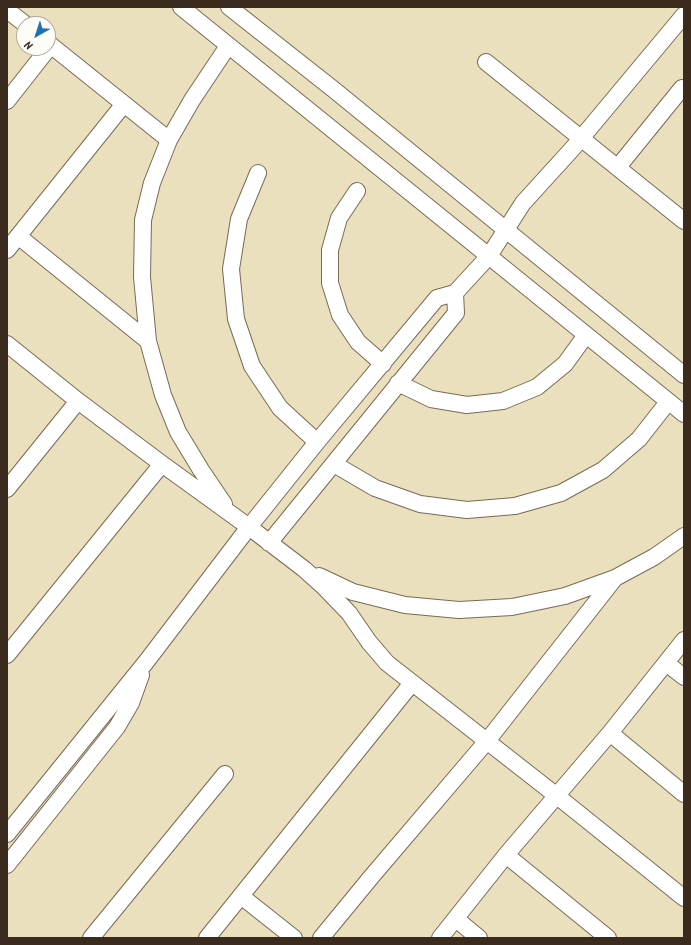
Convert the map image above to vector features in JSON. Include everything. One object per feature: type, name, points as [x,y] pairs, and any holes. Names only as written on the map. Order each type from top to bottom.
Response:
[{"type":"street","points":[[181,7],[684,414]]},
{"type":"street","points":[[229,7],[333,89],[684,375]]},
{"type":"street","points":[[7,10],[16,17]]},
{"type":"street","points":[[7,834],[146,662],[249,527],[317,442],[437,298],[455,294],[489,256],[523,203],[581,138],[684,15]]},
{"type":"street","points":[[228,46],[192,100],[169,140],[152,183],[143,220],[142,277],[148,341],[162,395],[178,432],[201,470],[231,514]]},
{"type":"street","points":[[56,49],[169,140]]},
{"type":"street","points":[[7,101],[41,56]]},
{"type":"street","points":[[486,62],[684,221]]},
{"type":"street","points":[[618,168],[683,88]]},
{"type":"street","points":[[7,250],[124,104]]},
{"type":"street","points":[[258,173],[239,219],[232,261],[231,268],[236,319],[252,366],[280,408],[317,442]]},
{"type":"street","points":[[357,190],[339,218],[330,250],[330,283],[340,315],[358,342],[383,364]]},
{"type":"street","points":[[18,236],[148,341]]},
{"type":"street","points":[[269,543],[456,313],[455,294]]},
{"type":"street","points":[[398,384],[431,399],[467,405],[503,401],[536,387],[548,378],[565,364],[586,335]]},
{"type":"street","points":[[7,344],[78,401],[304,569],[350,613],[369,642],[387,663],[684,898]]},
{"type":"street","points":[[7,489],[78,401]]},
{"type":"street","points":[[334,464],[375,488],[420,504],[467,510],[515,506],[561,492],[603,470],[639,439],[668,402]]},
{"type":"street","points":[[7,655],[162,464]]},
{"type":"street","points":[[304,569],[353,592],[405,605],[459,610],[512,607],[565,596],[615,578],[654,557],[684,536]]},
{"type":"street","points":[[321,938],[487,741],[615,578]]},
{"type":"street","points":[[440,938],[506,855],[610,733],[684,640]]},
{"type":"street","points":[[7,865],[117,727],[131,703],[146,662]]},
{"type":"street","points":[[666,663],[684,677]]},
{"type":"street","points":[[207,938],[412,683]]},
{"type":"street","points":[[610,733],[684,794]]},
{"type":"street","points":[[91,938],[225,774]]},
{"type":"street","points":[[18,821],[33,833]]},
{"type":"street","points":[[506,855],[608,938]]},
{"type":"street","points":[[241,896],[294,938]]},
{"type":"street","points":[[456,919],[479,938]]}]
